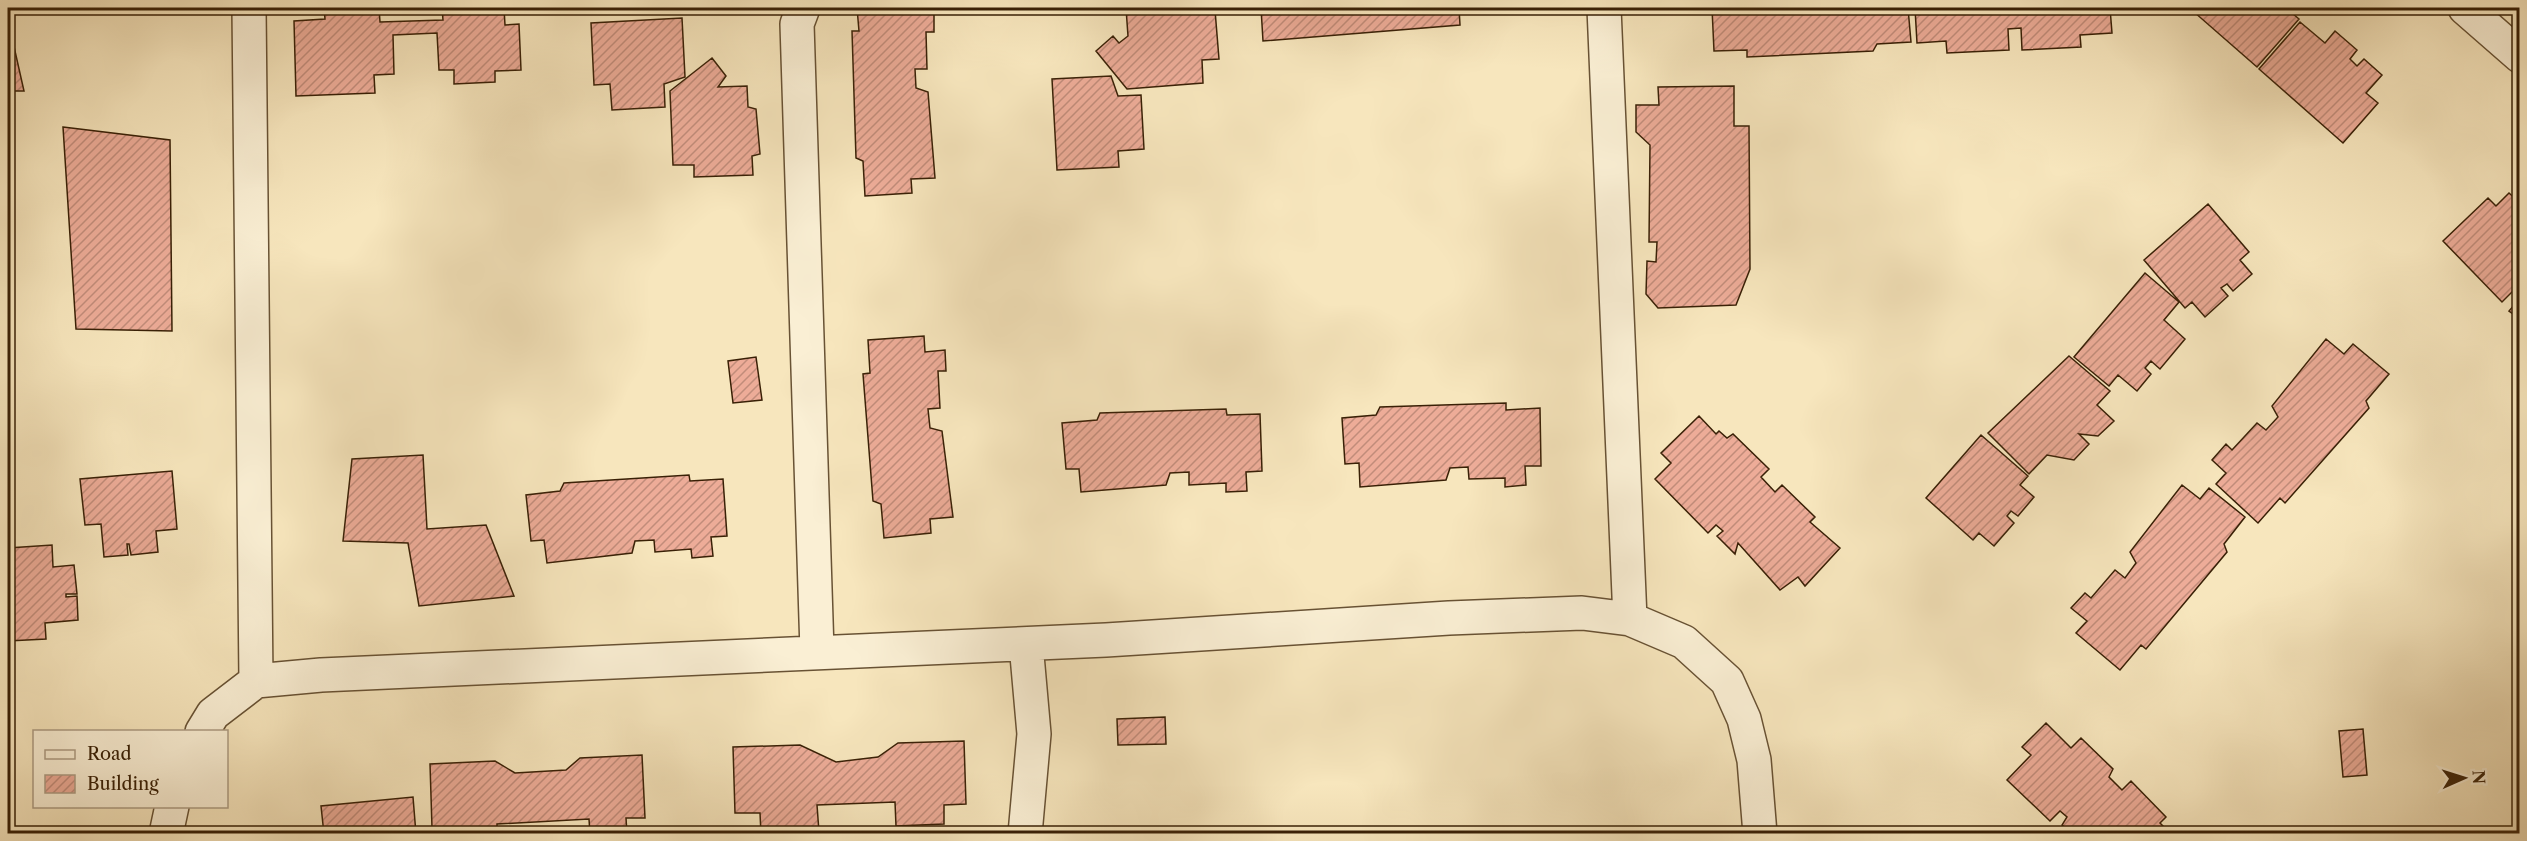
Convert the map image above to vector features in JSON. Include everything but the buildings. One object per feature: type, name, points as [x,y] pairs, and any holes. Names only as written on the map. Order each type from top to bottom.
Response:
[{"type":"street","points":[[249,8],[256,681]]},
{"type":"street","points":[[803,8],[797,24],[817,651]]},
{"type":"street","points":[[1604,8],[1630,619]]},
{"type":"street","points":[[2465,8],[2520,56]]},
{"type":"street","points":[[203,730],[213,714],[256,681],[321,675],[817,651],[1026,644],[1471,617],[1582,613],[1630,619],[1684,642],[1727,681],[1744,719],[1754,760],[1760,834]]},
{"type":"street","points":[[1025,834],[1034,734],[1026,644]]},
{"type":"street","points":[[166,834],[172,808]]}]
